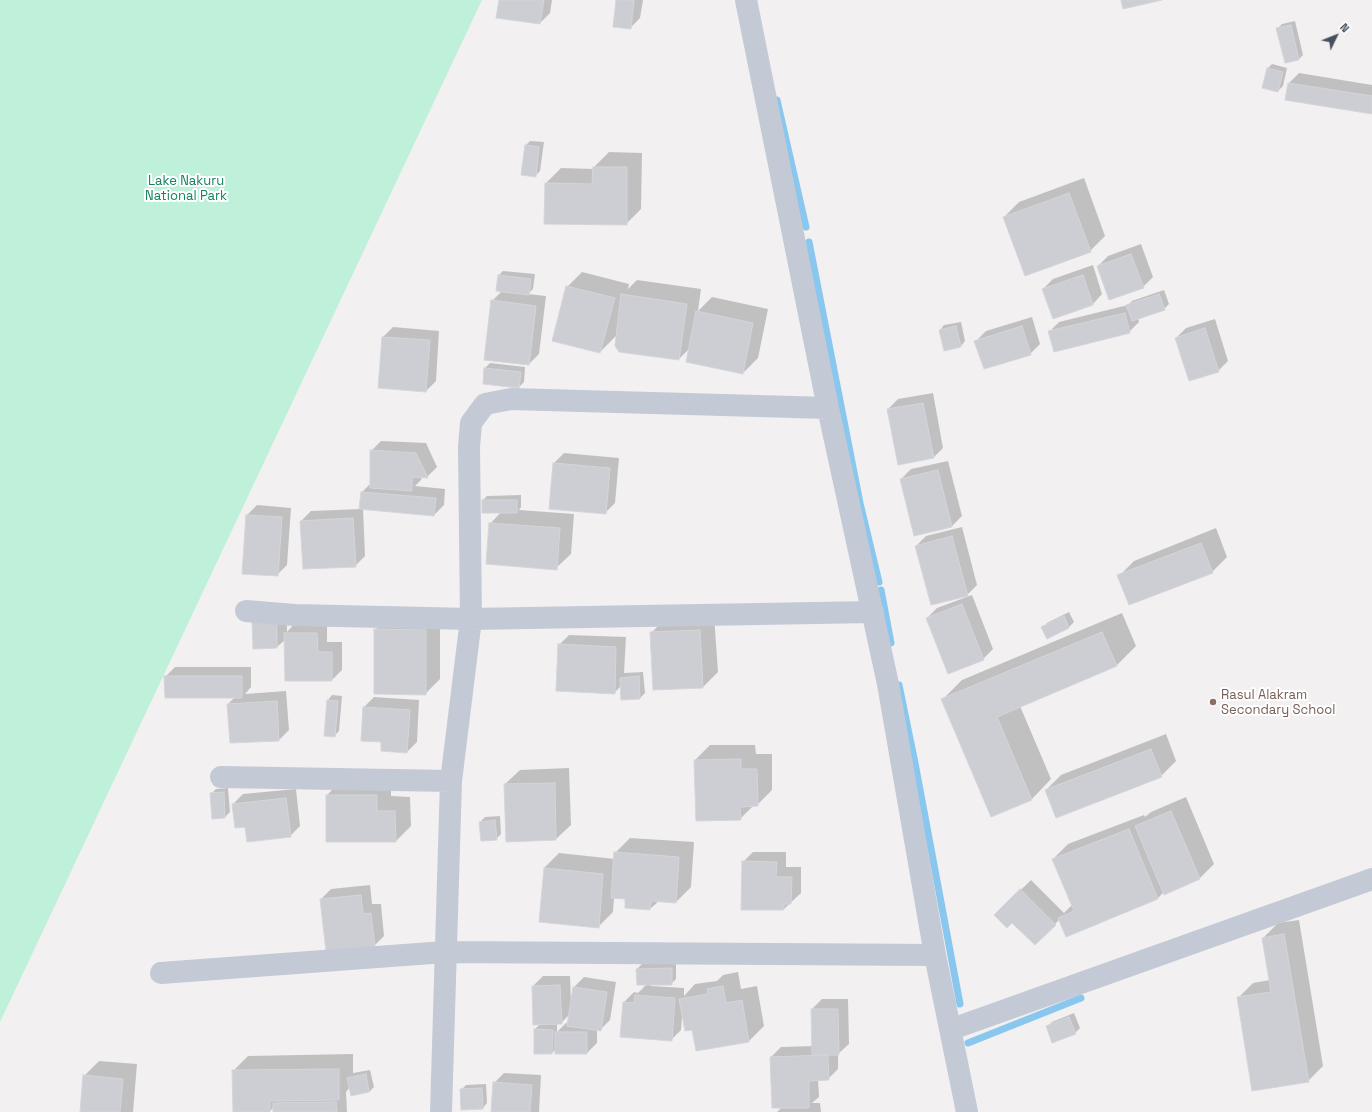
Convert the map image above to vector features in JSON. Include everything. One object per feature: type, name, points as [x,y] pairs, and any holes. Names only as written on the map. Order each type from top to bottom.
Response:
[{"type":"street","points":[[746,0],[828,408],[888,684],[935,955],[952,1029],[968,1112]]},
{"type":"street","points":[[441,1112],[451,781],[471,619],[469,447],[471,423],[485,404],[511,399],[828,408]]},
{"type":"street","points":[[246,611],[295,615],[471,619],[873,612]]},
{"type":"street","points":[[221,776],[451,781]]},
{"type":"street","points":[[952,1029],[1372,879]]},
{"type":"street","points":[[161,973],[445,952],[935,955]]},
{"type":"green space","name":"Lake Nakuru National Park","points":[[0,0],[482,0],[0,1022]]},
{"type":"building","points":[[499,0],[544,0],[540,24],[496,18]]},
{"type":"building","points":[[616,0],[634,0],[631,29],[613,27]]},
{"type":"building","points":[[1121,0],[1162,0],[1123,9]]},
{"type":"building","points":[[1291,25],[1299,60],[1285,63],[1276,28]]},
{"type":"building","points":[[1267,68],[1283,72],[1278,92],[1262,88]]},
{"type":"building","points":[[1288,83],[1372,96],[1372,114],[1285,100]]},
{"type":"building","points":[[525,145],[539,147],[536,177],[521,175]]},
{"type":"building","points":[[593,167],[627,167],[627,225],[544,224],[545,183],[592,184]]},
{"type":"building","points":[[1069,193],[1091,252],[1025,276],[1003,217]]},
{"type":"building","points":[[1131,254],[1144,288],[1109,300],[1097,266]]},
{"type":"building","points":[[498,275],[531,279],[529,295],[496,291]]},
{"type":"building","points":[[1083,275],[1093,305],[1053,319],[1042,289]]},
{"type":"building","points":[[566,286],[615,298],[600,353],[552,341]]},
{"type":"building","points":[[621,294],[687,304],[679,360],[619,352],[615,346]]},
{"type":"building","points":[[1159,294],[1165,310],[1132,321],[1126,305]]},
{"type":"building","points":[[491,300],[536,306],[529,365],[484,360]]},
{"type":"building","points":[[696,311],[753,323],[743,374],[686,362]]},
{"type":"building","points":[[1125,313],[1130,333],[1054,352],[1048,331]]},
{"type":"building","points":[[956,326],[961,347],[944,351],[939,330]]},
{"type":"building","points":[[1022,326],[1031,355],[984,369],[974,341]]},
{"type":"building","points":[[1205,328],[1219,372],[1189,381],[1175,338]]},
{"type":"building","points":[[382,337],[430,340],[426,392],[378,388]]},
{"type":"building","points":[[484,368],[521,372],[519,388],[483,384]]},
{"type":"building","points":[[923,403],[934,458],[898,465],[887,409]]},
{"type":"building","points":[[370,450],[416,453],[428,478],[412,477],[412,491],[370,488]]},
{"type":"building","points":[[553,463],[610,468],[606,514],[549,509]]},
{"type":"building","points":[[938,470],[952,527],[914,536],[900,479]]},
{"type":"building","points":[[361,492],[436,498],[434,516],[359,509]]},
{"type":"building","points":[[482,500],[517,500],[517,513],[482,513]]},
{"type":"building","points":[[246,515],[282,517],[278,576],[242,574]]},
{"type":"building","points":[[353,518],[356,567],[303,569],[300,521]]},
{"type":"building","points":[[489,523],[560,528],[557,570],[486,564]]},
{"type":"building","points":[[952,536],[968,596],[931,605],[915,546]]},
{"type":"building","points":[[1201,543],[1213,573],[1129,605],[1117,575]]},
{"type":"building","points":[[962,604],[984,660],[948,674],[926,618]]},
{"type":"building","points":[[1064,616],[1069,628],[1047,639],[1041,627]]},
{"type":"building","points":[[252,620],[277,620],[277,648],[253,649]]},
{"type":"building","points":[[374,629],[426,630],[426,695],[374,694]]},
{"type":"building","points":[[700,630],[703,688],[653,690],[650,632]]},
{"type":"building","points":[[1102,632],[1117,666],[997,717],[1032,800],[991,817],[941,699]]},
{"type":"building","points":[[284,633],[317,633],[318,652],[332,652],[332,681],[285,681]]},
{"type":"building","points":[[558,644],[616,647],[615,694],[556,691]]},
{"type":"building","points":[[164,676],[242,676],[242,698],[165,698]]},
{"type":"building","points":[[639,676],[640,699],[621,700],[620,678]]},
{"type":"building","points":[[327,700],[338,701],[335,737],[324,736]]},
{"type":"building","points":[[277,701],[279,741],[230,743],[227,704]]},
{"type":"building","points":[[363,707],[410,710],[407,753],[381,751],[381,742],[361,741]]},
{"type":"building","points":[[1151,749],[1162,777],[1056,818],[1045,790]]},
{"type":"building","points":[[741,759],[741,769],[757,769],[758,806],[740,807],[741,820],[696,821],[694,760]]},
{"type":"building","points":[[555,783],[556,840],[506,842],[504,784]]},
{"type":"building","points":[[224,792],[225,818],[212,819],[210,793]]},
{"type":"building","points":[[326,795],[377,795],[377,811],[395,811],[396,842],[326,842]]},
{"type":"building","points":[[286,798],[291,837],[247,842],[245,827],[235,828],[232,804]]},
{"type":"building","points":[[1171,811],[1200,879],[1164,895],[1135,826]]},
{"type":"building","points":[[495,820],[497,840],[481,841],[479,822]]},
{"type":"building","points":[[1129,829],[1158,899],[1066,937],[1058,918],[1074,911],[1052,859]]},
{"type":"building","points":[[614,852],[679,857],[676,903],[651,901],[650,910],[625,908],[625,899],[611,898]]},
{"type":"building","points":[[742,861],[777,862],[776,877],[792,877],[791,904],[784,904],[784,910],[741,910]]},
{"type":"building","points":[[544,868],[603,874],[599,928],[539,922]]},
{"type":"building","points":[[1020,889],[1056,925],[1035,945],[1012,923],[1007,928],[994,915]]},
{"type":"building","points":[[361,895],[363,914],[371,913],[375,947],[326,951],[320,899]]},
{"type":"building","points":[[1284,934],[1309,1082],[1252,1091],[1237,997],[1271,992],[1262,938]]},
{"type":"building","points":[[672,968],[672,985],[637,985],[636,969]]},
{"type":"building","points":[[560,985],[562,1024],[533,1025],[532,986]]},
{"type":"building","points":[[723,986],[726,1003],[742,1000],[749,1042],[696,1051],[692,1030],[685,1031],[679,999],[708,994],[707,989]]},
{"type":"building","points":[[573,987],[607,992],[601,1031],[567,1026]]},
{"type":"building","points":[[635,995],[675,998],[672,1041],[620,1037],[623,1002],[634,1003]]},
{"type":"building","points":[[811,1009],[838,1009],[839,1055],[812,1055]]},
{"type":"building","points":[[1069,1017],[1076,1034],[1052,1043],[1046,1026]]},
{"type":"building","points":[[534,1029],[553,1030],[552,1054],[534,1054]]},
{"type":"building","points":[[555,1032],[587,1032],[587,1054],[555,1054]]},
{"type":"building","points":[[828,1055],[829,1080],[809,1081],[809,1108],[772,1108],[770,1057]]},
{"type":"building","points":[[339,1069],[339,1100],[270,1101],[270,1112],[233,1112],[232,1070]]},
{"type":"building","points":[[366,1074],[369,1092],[351,1096],[347,1078]]},
{"type":"building","points":[[83,1075],[123,1079],[120,1112],[80,1112]]},
{"type":"building","points":[[493,1082],[532,1085],[530,1112],[491,1112]]},
{"type":"building","points":[[482,1088],[483,1109],[461,1110],[460,1089]]},
{"type":"building","points":[[336,1102],[337,1112],[273,1112],[273,1103]]},
{"type":"waterway","points":[[777,100],[806,227]]},
{"type":"waterway","points":[[809,242],[860,503],[879,582]]},
{"type":"waterway","points":[[881,590],[891,643]]},
{"type":"waterway","points":[[899,685],[960,1004]]},
{"type":"waterway","points":[[968,1043],[1081,998]]},
{"type":"place","name":"Rasul Alakram Secondary School","points":[[1213,702]]}]
